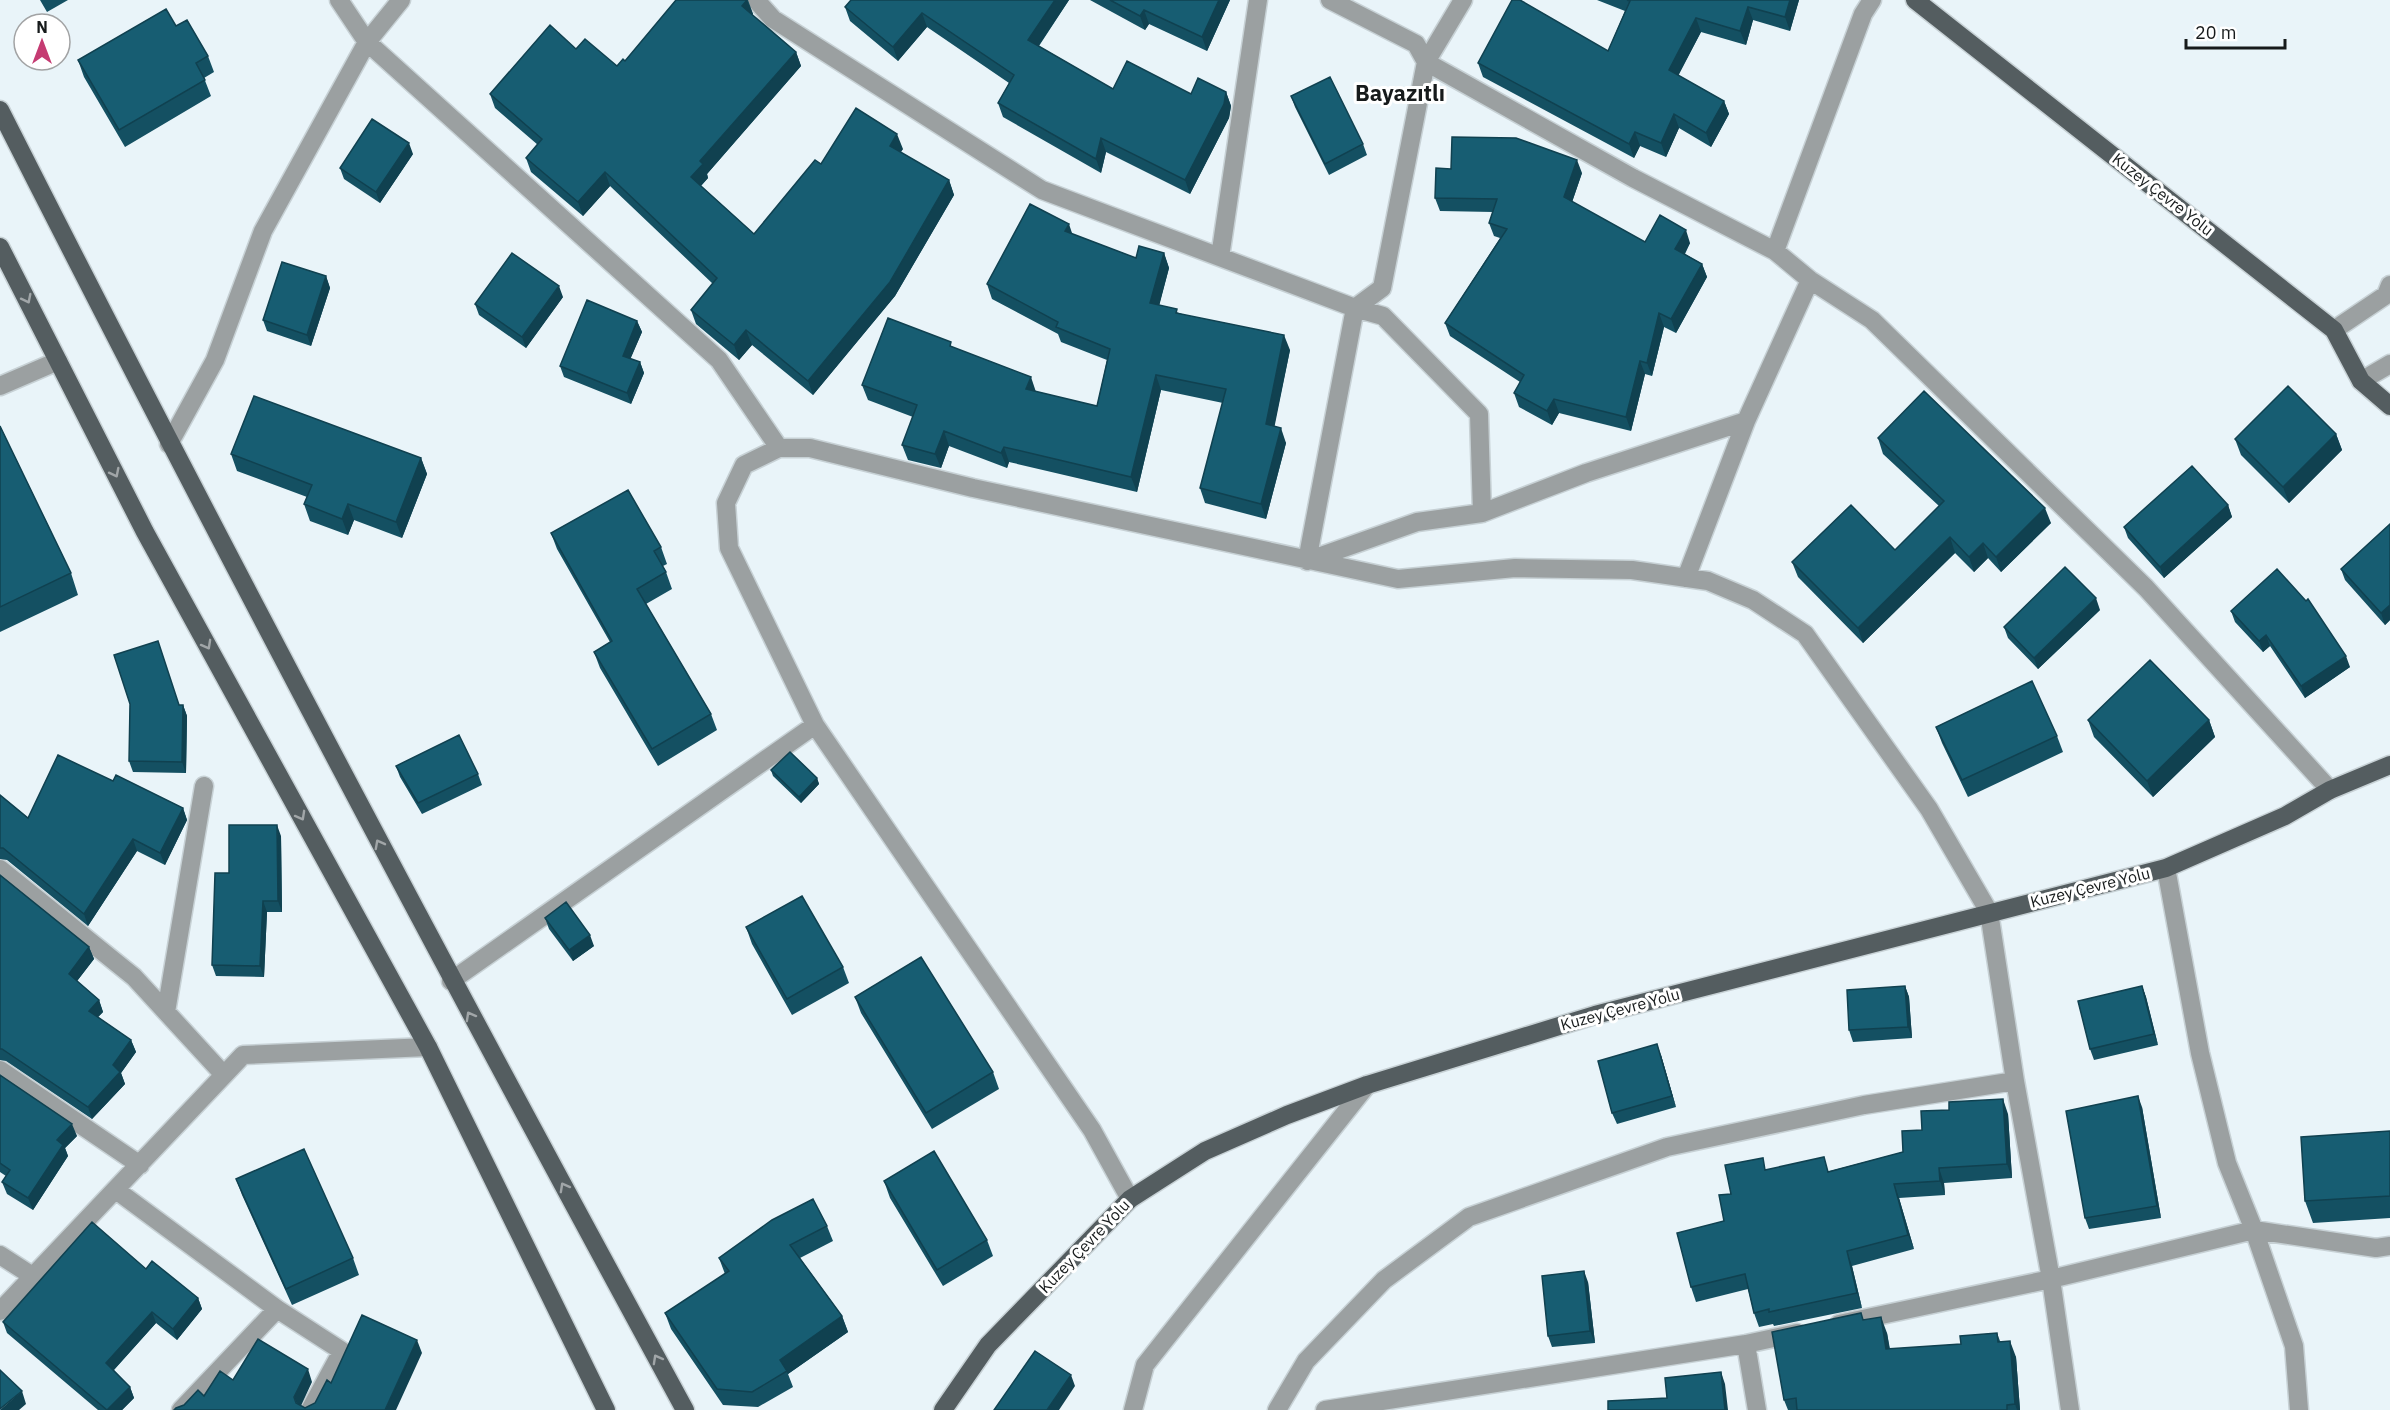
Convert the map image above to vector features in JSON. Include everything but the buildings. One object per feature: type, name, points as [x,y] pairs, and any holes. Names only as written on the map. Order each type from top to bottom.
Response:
[{"type":"main road","name":"Kuzey Çevre Yolu","points":[[1915,0],[2334,330],[2361,381],[2390,406]]},
{"type":"main road","points":[[0,110],[169,444],[451,981],[685,1410]]},
{"type":"main road","points":[[0,247],[145,532],[428,1047],[606,1410]]},
{"type":"main road","name":"Kuzey Çevre Yolu","points":[[943,1410],[988,1345],[1130,1199],[1204,1151],[1287,1115],[1367,1085],[1595,1015],[2166,868],[2285,816],[2330,790],[2390,765]]},
{"type":"street","points":[[339,0],[367,42],[718,360],[779,447]]},
{"type":"street","points":[[169,444],[214,360],[263,231],[367,42],[401,0]]},
{"type":"street","points":[[756,0],[773,19],[1042,190],[1355,308],[1383,316],[1479,414],[1482,513]]},
{"type":"street","points":[[1220,257],[1258,0]]},
{"type":"street","points":[[1330,0],[1416,44],[1425,63],[1633,178],[1775,251],[1810,280],[1872,320],[2120,563],[2330,790]]},
{"type":"street","points":[[1307,561],[1355,308],[1382,288],[1425,63],[1463,0]]},
{"type":"street","points":[[1775,251],[1863,14],[1872,0]]},
{"type":"street","points":[[1686,578],[1746,421],[1810,280]]},
{"type":"street","points":[[2334,330],[2386,295],[2390,285]]},
{"type":"street","points":[[0,386],[58,361]]},
{"type":"street","points":[[2361,381],[2390,364]]},
{"type":"street","points":[[1307,561],[1417,522],[1482,513],[1586,473],[1746,421]]},
{"type":"street","points":[[1130,1199],[1092,1130],[814,725],[729,548],[726,503],[744,465],[779,447],[810,447],[973,488],[1398,579],[1515,568],[1632,570],[1708,581],[1753,600],[1805,634],[1929,809],[1989,912],[2015,1082],[2051,1279],[2070,1410]]},
{"type":"street","points":[[451,981],[814,725]]},
{"type":"street","points":[[166,1012],[204,786]]},
{"type":"street","points":[[2166,868],[2200,1053],[2227,1163],[2254,1230],[2294,1346],[2299,1410]]},
{"type":"street","points":[[0,869],[134,977],[224,1075]]},
{"type":"street","points":[[0,1311],[243,1055],[428,1047]]},
{"type":"street","points":[[0,1070],[140,1165]]},
{"type":"street","points":[[1277,1410],[1306,1361],[1384,1280],[1469,1217],[1667,1147],[1864,1105],[2015,1082]]},
{"type":"street","points":[[1132,1410],[1145,1365],[1367,1085]]},
{"type":"street","points":[[116,1190],[277,1309],[342,1351],[310,1410]]},
{"type":"street","points":[[1325,1410],[1746,1344],[2051,1279],[2254,1230],[2376,1248],[2390,1246]]},
{"type":"street","points":[[0,1255],[34,1277]]},
{"type":"street","points":[[181,1410],[277,1309]]},
{"type":"street","points":[[1746,1344],[1757,1410]]},
{"type":"district","name":"Bayazıtlı","points":[[1400,92]]}]
